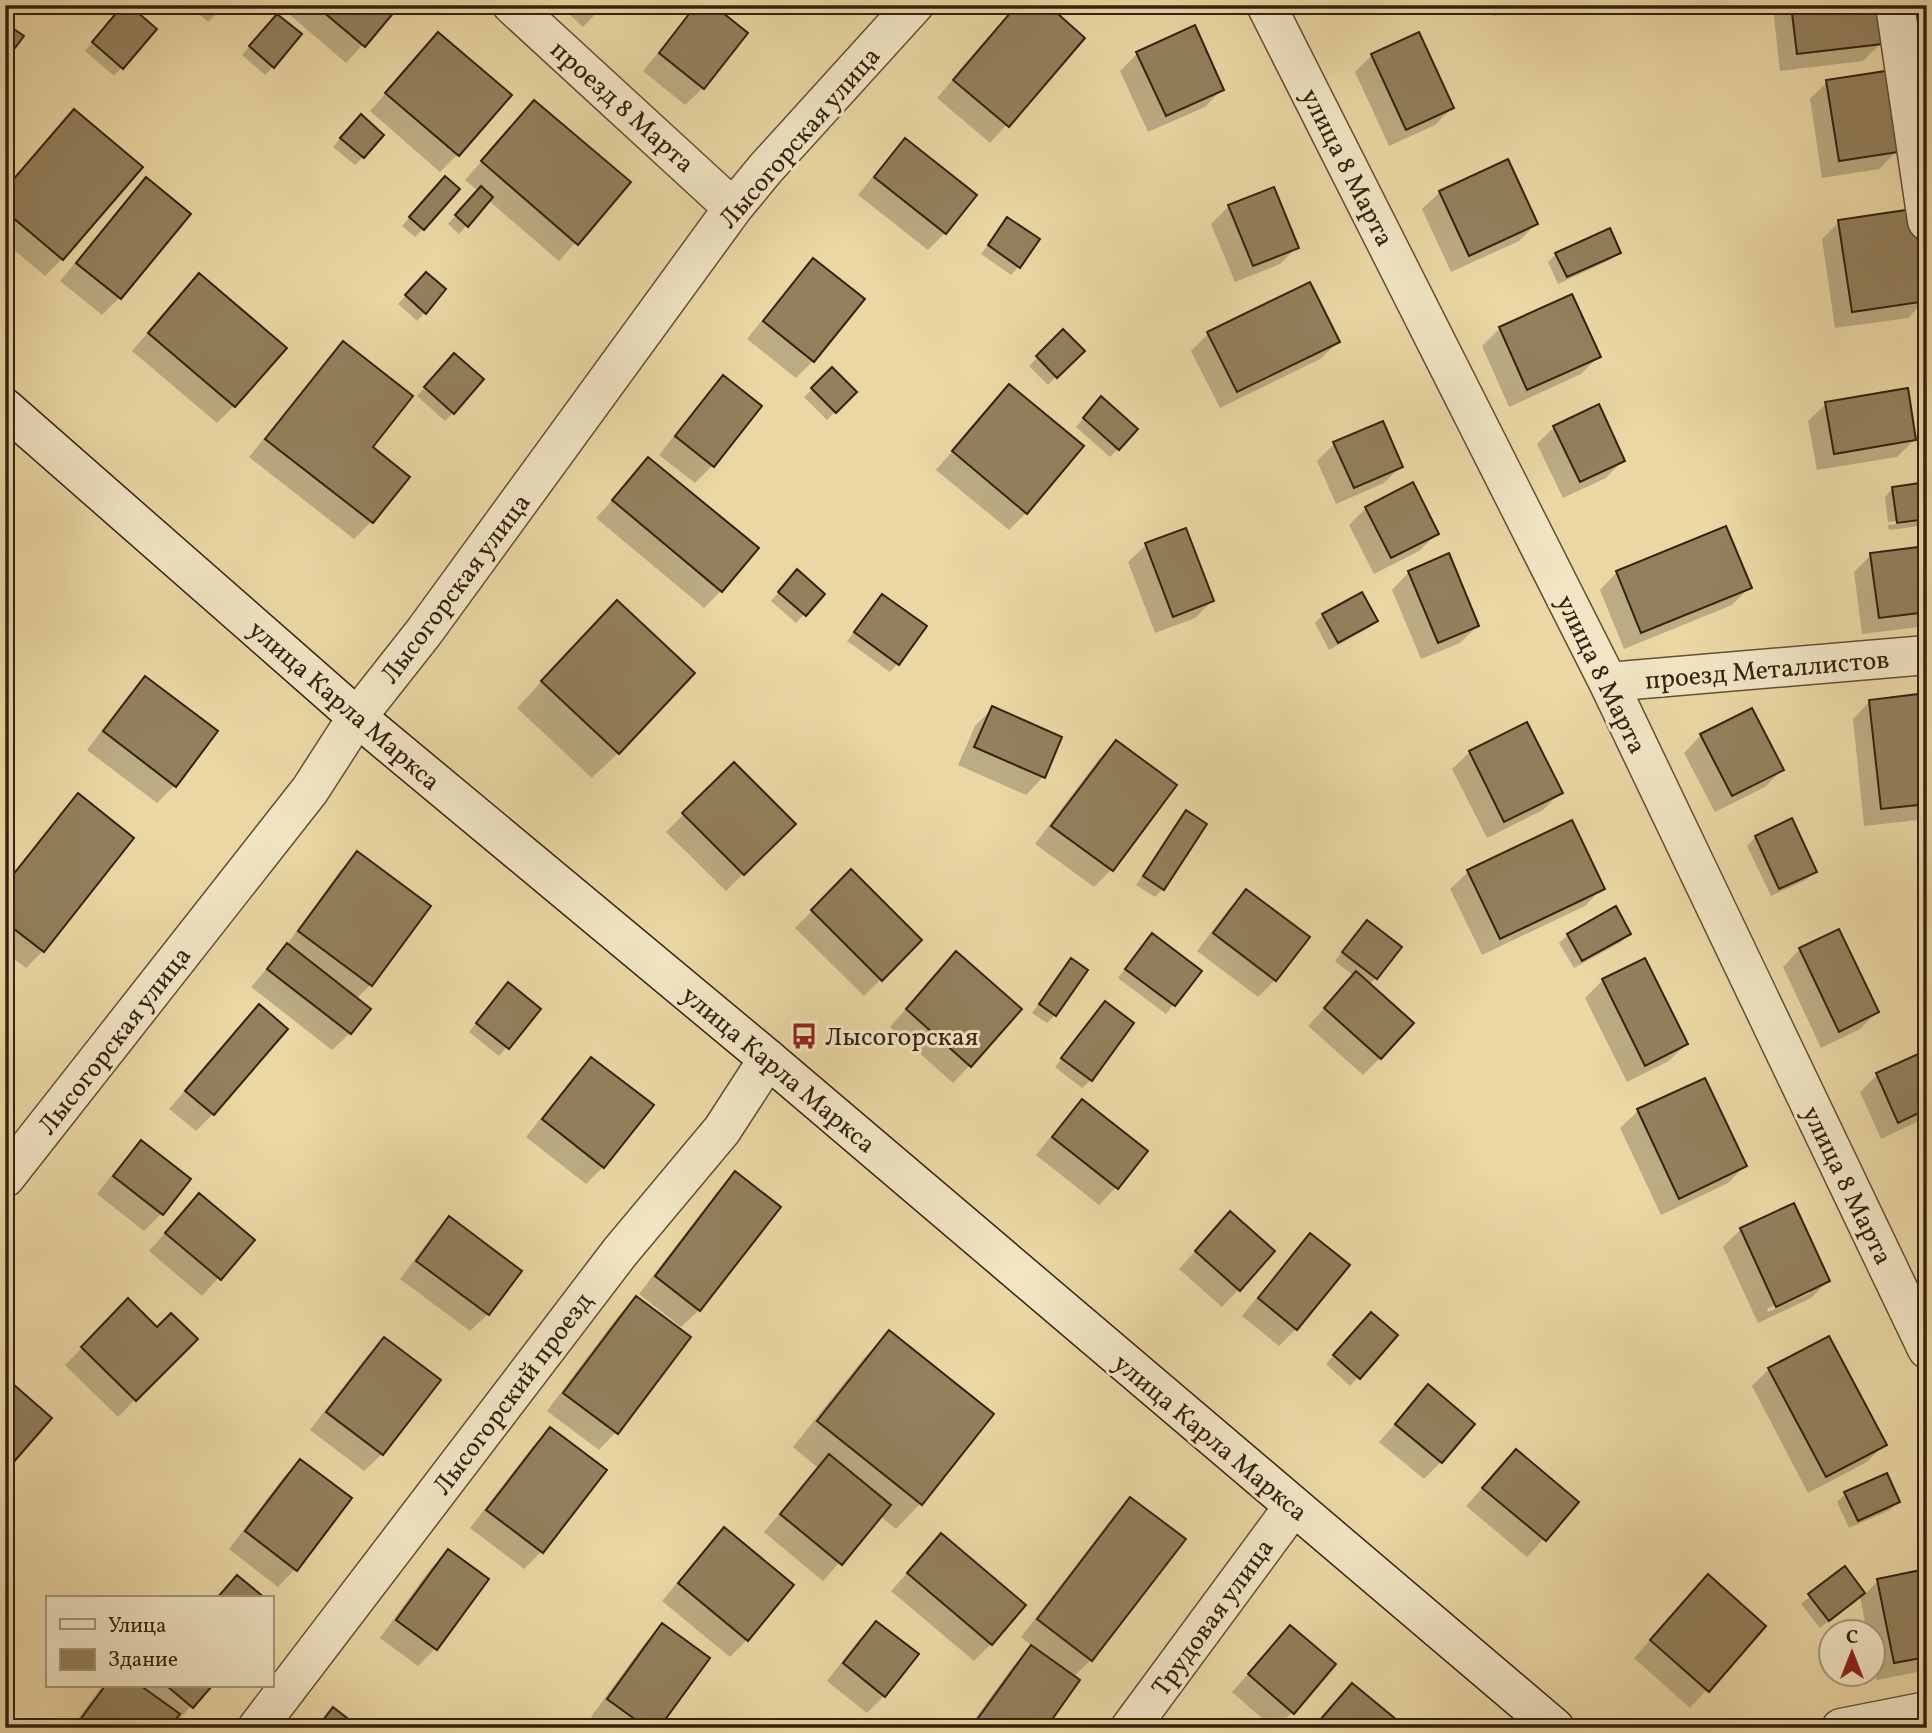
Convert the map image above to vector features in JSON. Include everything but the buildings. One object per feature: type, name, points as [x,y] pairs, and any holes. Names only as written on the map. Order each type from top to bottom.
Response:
[{"type":"street","name":"проезд 8 Марта","points":[[512,5],[733,208]]},
{"type":"street","name":"Лысогорская улица","points":[[5,1178],[310,790],[357,717],[424,632],[733,208],[914,5]]},
{"type":"street","name":"улица 8 Марта","points":[[1266,5],[1608,682],[1927,1349]]},
{"type":"street","points":[[1895,5],[1927,221]]},
{"type":"street","name":"улица Карла Маркса","points":[[5,408],[357,717],[768,1059],[1556,1728]]},
{"type":"street","name":"проезд Металлистов","points":[[1608,682],[1927,655]]},
{"type":"street","name":"Лысогорский проезд","points":[[257,1728],[620,1252],[722,1130],[768,1059]]},
{"type":"street","name":"Трудовая улица","points":[[1130,1728],[1293,1507]]},
{"type":"street","points":[[1841,1728],[1927,1711]]},
{"type":"place","name":"Лысогорская","points":[[804,1036]]}]
